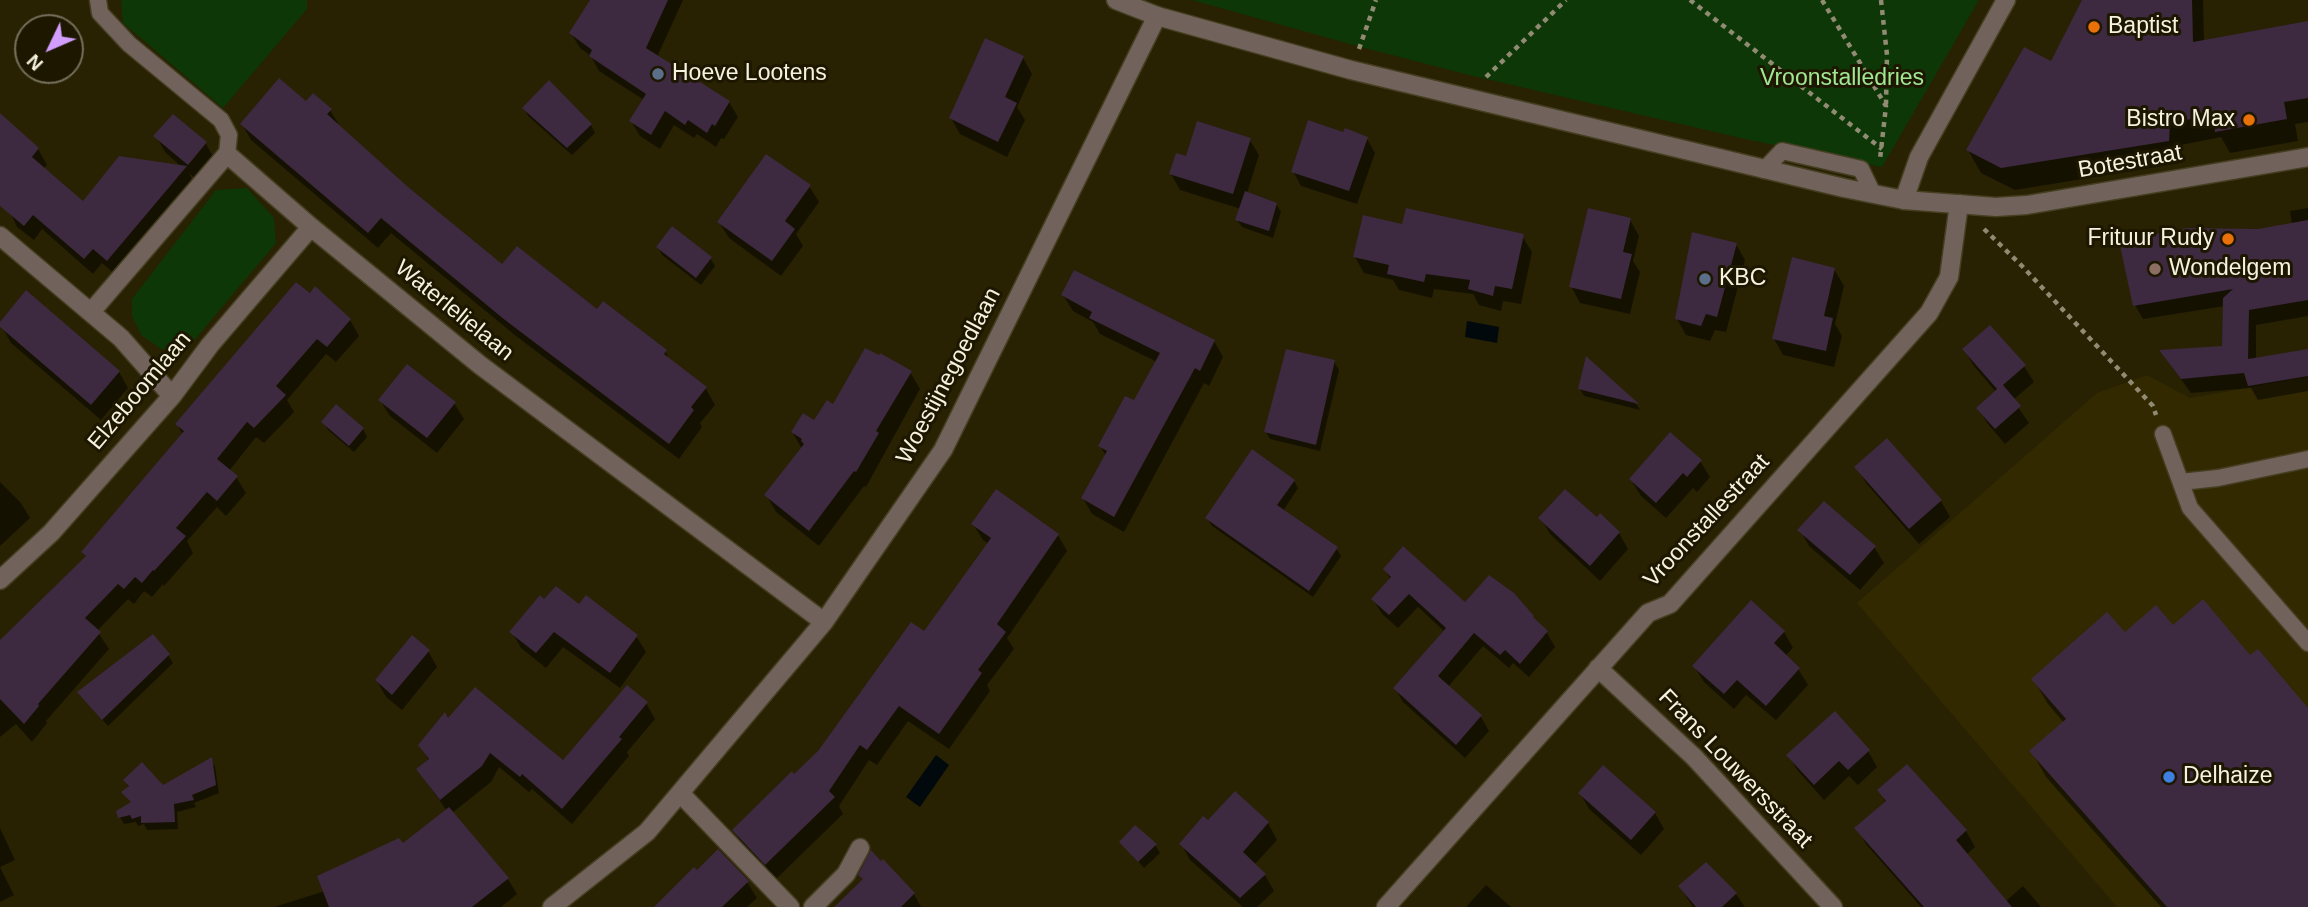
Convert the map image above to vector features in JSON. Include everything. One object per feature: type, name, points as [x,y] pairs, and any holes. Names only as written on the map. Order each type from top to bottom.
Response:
[{"type":"street","points":[[1116,0],[1157,16],[1351,70],[1464,98],[1873,194],[1905,200],[1959,204]]},
{"type":"street","points":[[1905,200],[1919,157],[2006,0]]},
{"type":"street","name":"Woestijnegoedlaan","points":[[552,907],[647,832],[824,622],[943,450],[1157,16]]},
{"type":"street","name":"Waterlelielaan","points":[[227,154],[311,228],[480,365],[824,622]]},
{"type":"street","points":[[91,312],[227,154]]},
{"type":"street","name":"Botestraat","points":[[1959,204],[2010,207],[2027,205],[2308,156]]},
{"type":"street","name":"Vroonstallestraat","points":[[1386,907],[1648,613],[1670,604],[1930,313],[1949,277],[1959,204]]},
{"type":"street","name":"Elzeboomlaan","points":[[0,580],[51,533],[172,396],[210,345],[311,228]]},
{"type":"street","points":[[0,236],[121,338],[172,396]]},
{"type":"street","name":"Frans Louwersstraat","points":[[1598,668],[1695,757],[1833,907]]},
{"type":"street","points":[[680,793],[790,907]]},
{"type":"street","points":[[813,907],[846,874],[860,848]]},
{"type":"lane","points":[[98,0],[100,13],[130,44],[221,120],[229,135],[227,154]]},
{"type":"lane","points":[[2163,433],[2190,508],[2308,643]]},
{"type":"lane","points":[[2181,482],[2218,478],[2308,459]]},
{"type":"path","points":[[1351,70],[1376,0]]},
{"type":"path","points":[[1464,98],[1566,0]]},
{"type":"path","points":[[1690,0],[1882,149]]},
{"type":"path","points":[[1822,0],[1886,106]]},
{"type":"path","points":[[1873,194],[1882,149],[1886,106],[1887,55],[1881,0]]},
{"type":"path","points":[[1959,204],[2022,265],[2152,406],[2163,433]]},
{"type":"shaded area","points":[[1467,321],[1499,327],[1497,343],[1465,337]]},
{"type":"shaded area","points":[[2147,375],[2190,398],[2308,377],[2308,907],[2117,907],[1857,603],[2097,393]]},
{"type":"shaded area","points":[[936,755],[949,765],[920,807],[906,797]]},
{"type":"green space","points":[[121,0],[307,0],[307,9],[223,108],[123,23]]},
{"type":"green space","name":"Vroonstalledries","points":[[1192,0],[1979,0],[1882,167],[1745,139],[1469,75]]},
{"type":"green space","points":[[247,188],[274,218],[276,243],[186,350],[161,349],[141,335],[132,316],[132,299],[216,190]]},
{"type":"building","name":"Hoeve Lootens","points":[[590,0],[668,0],[646,48],[730,101],[715,126],[712,124],[707,133],[688,120],[685,125],[665,111],[651,135],[629,121],[646,94],[589,56],[592,50],[569,33]]},
{"type":"building","points":[[2082,0],[2192,0],[2193,42],[2308,21],[2308,98],[2284,102],[2287,119],[2215,132],[2213,115],[2170,123],[2169,141],[2001,168],[1966,150],[2024,47],[2051,61]]},
{"type":"building","points":[[985,38],[1024,56],[1005,97],[1017,103],[998,142],[949,118]]},
{"type":"building","points":[[279,78],[306,101],[313,93],[332,109],[327,114],[408,187],[502,264],[517,246],[597,309],[603,301],[667,350],[664,354],[707,387],[691,407],[694,410],[669,444],[505,320],[381,218],[368,233],[240,124]]},
{"type":"building","points":[[549,80],[592,124],[567,148],[522,108]]},
{"type":"building","points":[[0,113],[39,148],[32,157],[83,201],[119,156],[187,166],[107,261],[93,249],[84,259],[33,215],[24,226],[0,206]]},
{"type":"building","points":[[173,114],[207,142],[188,165],[153,136]]},
{"type":"building","points":[[1308,120],[1343,132],[1345,128],[1368,137],[1349,191],[1291,172]]},
{"type":"building","points":[[1197,121],[1251,138],[1233,194],[1169,174],[1176,153],[1186,156]]},
{"type":"building","points":[[766,154],[811,185],[785,221],[795,229],[772,261],[717,222]]},
{"type":"building","points":[[1245,191],[1277,203],[1269,231],[1235,220]]},
{"type":"building","points":[[1406,208],[1524,234],[1512,289],[1495,286],[1493,296],[1468,289],[1470,280],[1426,274],[1424,282],[1387,274],[1389,265],[1353,257],[1363,215],[1402,224]]},
{"type":"building","points":[[1588,208],[1631,218],[1623,252],[1632,254],[1621,299],[1569,287]]},
{"type":"building","points":[[2308,220],[2308,300],[2249,310],[2248,359],[2308,349],[2308,376],[2248,386],[2244,373],[2181,379],[2159,350],[2222,346],[2223,298],[2233,289],[2133,306],[2120,246],[2135,245],[2134,238],[2187,228],[2258,229]]},
{"type":"building","points":[[672,226],[712,257],[696,278],[656,247]]},
{"type":"building","name":"KBC","points":[[1692,232],[1737,243],[1717,317],[1706,314],[1701,326],[1675,319]]},
{"type":"building","points":[[1792,257],[1835,268],[1824,316],[1833,318],[1826,351],[1772,339]]},
{"type":"building","points":[[1074,270],[1215,340],[1200,371],[1195,368],[1114,517],[1081,498],[1107,451],[1098,446],[1125,396],[1134,400],[1160,353],[1089,318],[1092,312],[1061,295]]},
{"type":"building","points":[[296,282],[310,293],[315,286],[351,319],[327,347],[317,339],[276,386],[286,395],[254,428],[247,422],[217,459],[238,476],[217,501],[207,492],[176,528],[186,536],[142,583],[135,577],[124,589],[118,584],[85,618],[101,632],[38,704],[24,724],[0,699],[0,640],[86,556],[81,552],[184,431],[175,424]]},
{"type":"building","points":[[26,290],[120,371],[91,405],[0,327],[0,322]]},
{"type":"building","points":[[1990,325],[2026,365],[2003,385],[2021,406],[1995,429],[1976,408],[1997,389],[1962,349]]},
{"type":"building","points":[[865,348],[879,355],[880,353],[912,371],[876,431],[879,433],[856,472],[854,471],[809,531],[764,495],[804,444],[802,439],[791,432],[803,413],[814,420],[827,400],[833,404]]},
{"type":"building","points":[[1286,349],[1335,360],[1316,445],[1264,432]]},
{"type":"building","points":[[1586,356],[1639,404],[1578,389]]},
{"type":"building","points":[[407,364],[456,402],[427,438],[378,400]]},
{"type":"building","points":[[336,404],[364,428],[349,446],[321,422]]},
{"type":"building","points":[[1670,432],[1702,460],[1687,477],[1683,473],[1656,503],[1629,479]]},
{"type":"building","points":[[1887,438],[1942,500],[1909,529],[1854,467]]},
{"type":"building","points":[[1252,449],[1295,480],[1277,505],[1338,547],[1309,591],[1205,518]]},
{"type":"building","points":[[996,489],[1059,534],[997,624],[1006,632],[978,670],[982,673],[939,734],[899,706],[867,750],[860,745],[829,791],[835,797],[765,865],[732,830],[792,771],[794,774],[818,751],[911,622],[924,631],[991,538],[971,524]]},
{"type":"building","points":[[1565,489],[1597,517],[1600,513],[1620,532],[1590,566],[1538,518]]},
{"type":"building","points":[[1824,501],[1876,546],[1850,575],[1797,530]]},
{"type":"building","points":[[1403,546],[1465,602],[1489,575],[1514,593],[1548,631],[1520,664],[1505,650],[1500,655],[1474,633],[1438,676],[1482,715],[1456,745],[1393,688],[1446,628],[1409,594],[1389,615],[1371,599],[1391,577],[1383,569]]},
{"type":"building","points":[[556,586],[579,604],[586,595],[638,635],[610,673],[554,632],[536,653],[509,632],[540,595],[544,599]]},
{"type":"building","name":"Delhaize","points":[[2203,599],[2250,655],[2258,649],[2308,708],[2308,907],[2167,907],[2029,751],[2066,719],[2031,679],[2107,612],[2125,632],[2156,605],[2173,625]]},
{"type":"building","points":[[1751,600],[1785,631],[1774,643],[1800,668],[1766,706],[1737,680],[1724,694],[1692,666]]},
{"type":"building","points":[[153,634],[170,654],[102,720],[77,692]]},
{"type":"building","points":[[412,635],[430,650],[392,695],[375,680]]},
{"type":"building","points":[[627,685],[648,702],[619,737],[622,739],[562,809],[522,774],[520,777],[490,753],[482,766],[440,800],[416,769],[429,759],[418,745],[445,712],[448,718],[475,687],[563,760]]},
{"type":"building","points":[[1835,711],[1870,750],[1848,770],[1839,761],[1814,785],[1786,755]]},
{"type":"building","points":[[212,757],[216,785],[192,795],[194,800],[174,804],[175,822],[141,823],[141,816],[132,819],[130,815],[118,818],[116,811],[131,802],[121,792],[129,786],[123,780],[142,762],[163,785]]},
{"type":"building","points":[[1907,764],[1967,830],[1956,840],[2012,907],[1924,907],[1854,828],[1886,801],[1877,790]]},
{"type":"building","points":[[1603,765],[1656,812],[1631,840],[1578,793]]},
{"type":"building","points":[[1235,791],[1269,822],[1243,852],[1266,874],[1240,898],[1179,844],[1203,816],[1208,820]]},
{"type":"building","points":[[449,807],[509,878],[472,907],[329,907],[317,876],[399,838],[403,843]]},
{"type":"building","points":[[1135,825],[1157,844],[1138,862],[1119,842]]},
{"type":"building","points":[[718,849],[749,881],[722,907],[654,907],[694,867],[697,870]]},
{"type":"building","points":[[871,850],[915,893],[901,907],[834,907],[863,879],[858,875]]},
{"type":"building","points":[[1706,862],[1737,893],[1722,907],[1696,907],[1678,886]]},
{"type":"place","name":"Baptist","points":[[2094,27]]},
{"type":"place","name":"Hoeve Lootens","points":[[658,74]]},
{"type":"place","name":"Bistro Max","points":[[2249,120]]},
{"type":"place","name":"Frituur Rudy","points":[[2228,239]]},
{"type":"place","name":"Wondelgem","points":[[2155,269]]},
{"type":"place","name":"KBC","points":[[1705,279]]},
{"type":"place","name":"Delhaize","points":[[2169,777]]}]
